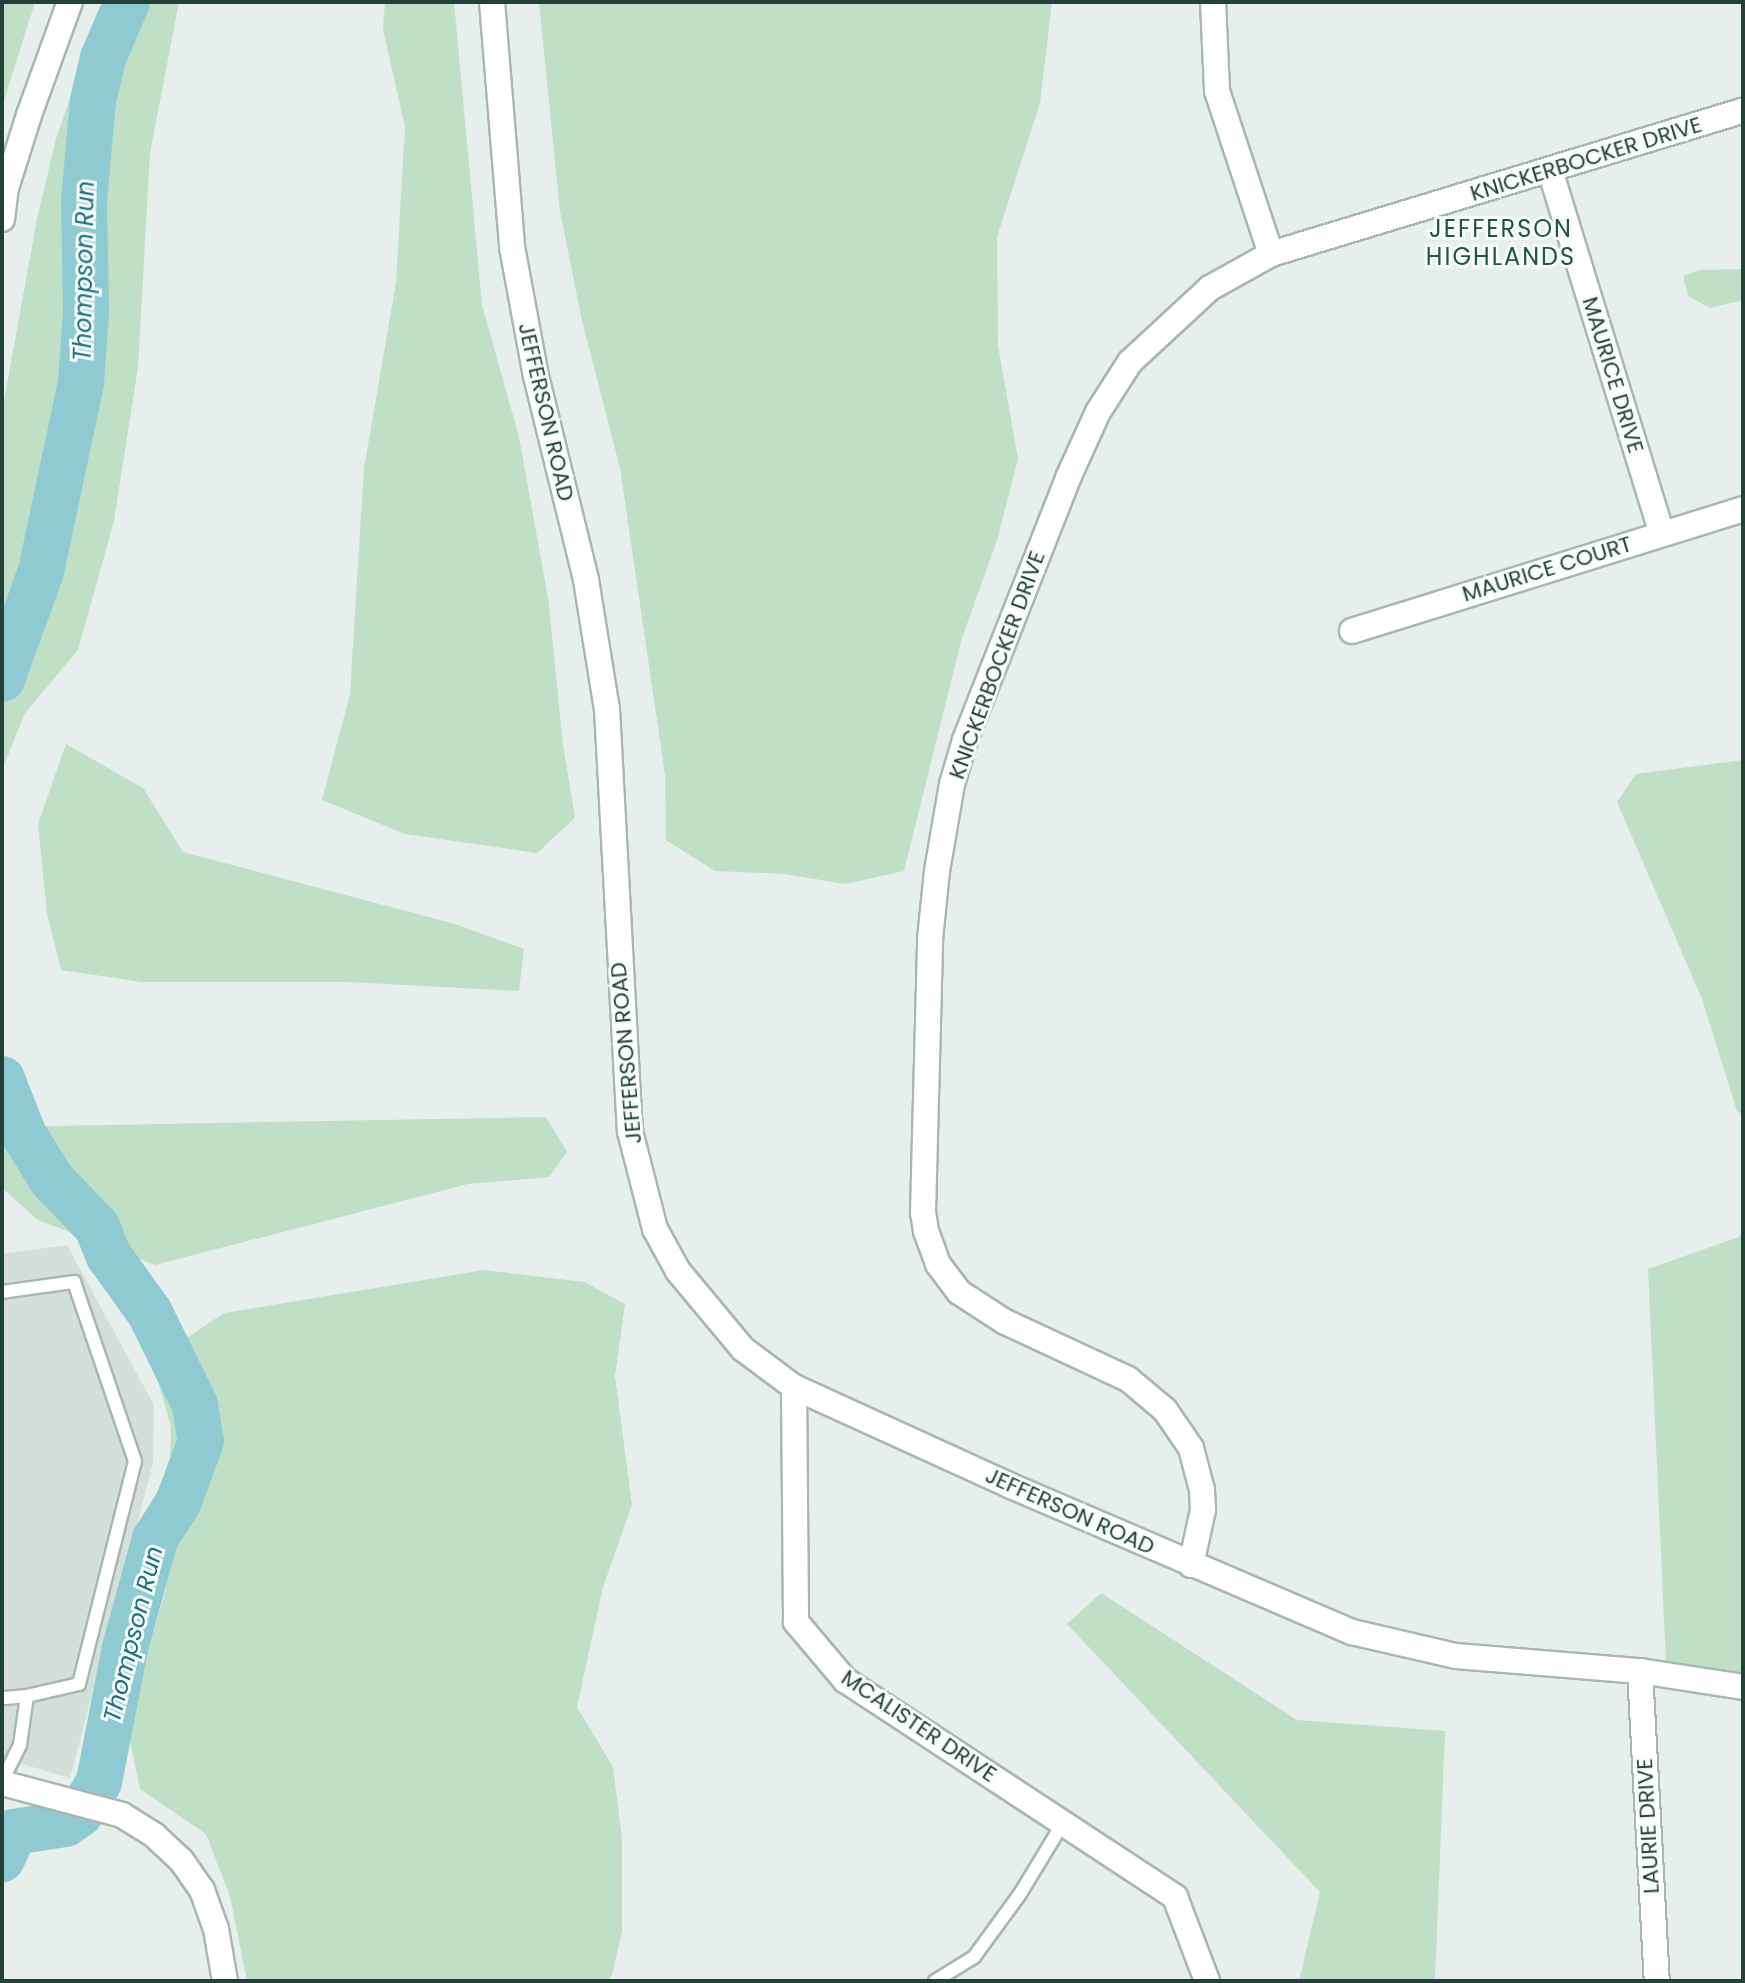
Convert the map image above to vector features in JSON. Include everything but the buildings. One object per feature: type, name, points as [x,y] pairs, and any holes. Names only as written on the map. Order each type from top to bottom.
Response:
[{"type":"street","points":[[2,219],[6,188],[70,2]]},
{"type":"street","name":"JEFFERSON ROAD","points":[[492,2],[512,247],[536,376],[586,580],[607,709],[624,1076],[630,1131],[641,1186],[663,1243],[678,1271],[743,1349],[794,1387],[1191,1565],[1352,1632],[1404,1646],[1484,1659],[1640,1671],[1743,1687]]},
{"type":"street","points":[[1213,2],[1217,91],[1271,254]]},
{"type":"street","name":"KNICKERBOCKER DRIVE","points":[[1191,1565],[1203,1510],[1202,1490],[1191,1448],[1165,1410],[1128,1379],[978,1307],[959,1292],[938,1264],[923,1213],[930,939],[937,871],[952,784],[965,740],[1068,478],[1098,412],[1130,362],[1168,323],[1210,288],[1271,254],[1743,111]]},
{"type":"street","name":"MAURICE DRIVE","points":[[1550,170],[1662,533]]},
{"type":"street","name":"MAURICE COURT","points":[[1352,631],[1743,509]]},
{"type":"street","name":"MCALISTER DRIVE","points":[[794,1387],[796,1622],[845,1680],[1175,1897],[1207,1981]]},
{"type":"street","name":"LAURIE DRIVE","points":[[1640,1671],[1657,1981]]},
{"type":"street","points":[[2,1782],[122,1815],[164,1844],[181,1860],[202,1890],[216,1929],[225,1981]]},
{"type":"lane","points":[[2,1292],[74,1282],[135,1461],[79,1684],[27,1696],[2,1698]]},
{"type":"lane","points":[[2,1782],[20,1745],[27,1696]]},
{"type":"lane","points":[[935,1981],[974,1957],[1020,1894],[1063,1823]]},
{"type":"shaded area","points":[[67,1245],[154,1405],[153,1463],[70,1778],[2,1758],[2,1254]]},
{"type":"green space","points":[[2,2],[35,2],[2,107]]},
{"type":"green space","points":[[103,2],[179,2],[150,153],[138,367],[114,521],[78,650],[25,713],[2,770],[2,412],[37,219],[56,139]]},
{"type":"green space","points":[[385,2],[454,2],[482,305],[519,437],[548,598],[563,744],[575,818],[537,853],[405,834],[322,800],[350,694],[364,468],[396,283],[405,127],[383,29]]},
{"type":"green space","points":[[539,2],[1052,2],[1040,103],[997,237],[998,346],[1018,459],[997,540],[962,638],[904,871],[845,884],[785,874],[715,871],[666,840],[665,775],[620,468],[582,321],[560,211]]},
{"type":"green space","points":[[1743,269],[1743,300],[1710,308],[1688,296],[1683,276],[1700,270]]},
{"type":"green space","points":[[66,744],[143,788],[183,852],[455,924],[524,949],[519,991],[348,982],[142,982],[61,970],[47,913],[38,824]]},
{"type":"green space","points":[[1743,760],[1743,1115],[1737,1111],[1702,999],[1617,802],[1636,774]]},
{"type":"green space","points":[[546,1117],[567,1152],[549,1177],[468,1184],[155,1265],[38,1220],[2,1188],[2,1127]]},
{"type":"green space","points":[[1743,1230],[1743,1675],[1666,1663],[1648,1269],[1739,1237]]},
{"type":"green space","points":[[484,1270],[584,1282],[625,1304],[615,1376],[632,1505],[603,1587],[577,1707],[613,1767],[622,1839],[622,1931],[612,1976],[606,1981],[247,1981],[230,1896],[206,1834],[140,1789],[126,1722],[166,1590],[171,1426],[152,1361],[224,1313]]},
{"type":"green space","points":[[1101,1593],[1297,1720],[1445,1731],[1435,1981],[1299,1981],[1320,1892],[1067,1624]]},
{"type":"waterway","name":"Thompson Run","points":[[2,679],[41,571],[81,383],[86,311],[84,201],[93,101],[103,58],[127,2]]},
{"type":"waterway","name":"Thompson Run","points":[[2,1079],[23,1133],[52,1180],[97,1227],[109,1256],[150,1313],[195,1405],[201,1441],[178,1503],[155,1539],[125,1648],[99,1782],[80,1814],[65,1824],[14,1832],[2,1859]]},
{"type":"district","name":"JEFFERSON HIGHLANDS","points":[[1501,243]]}]
